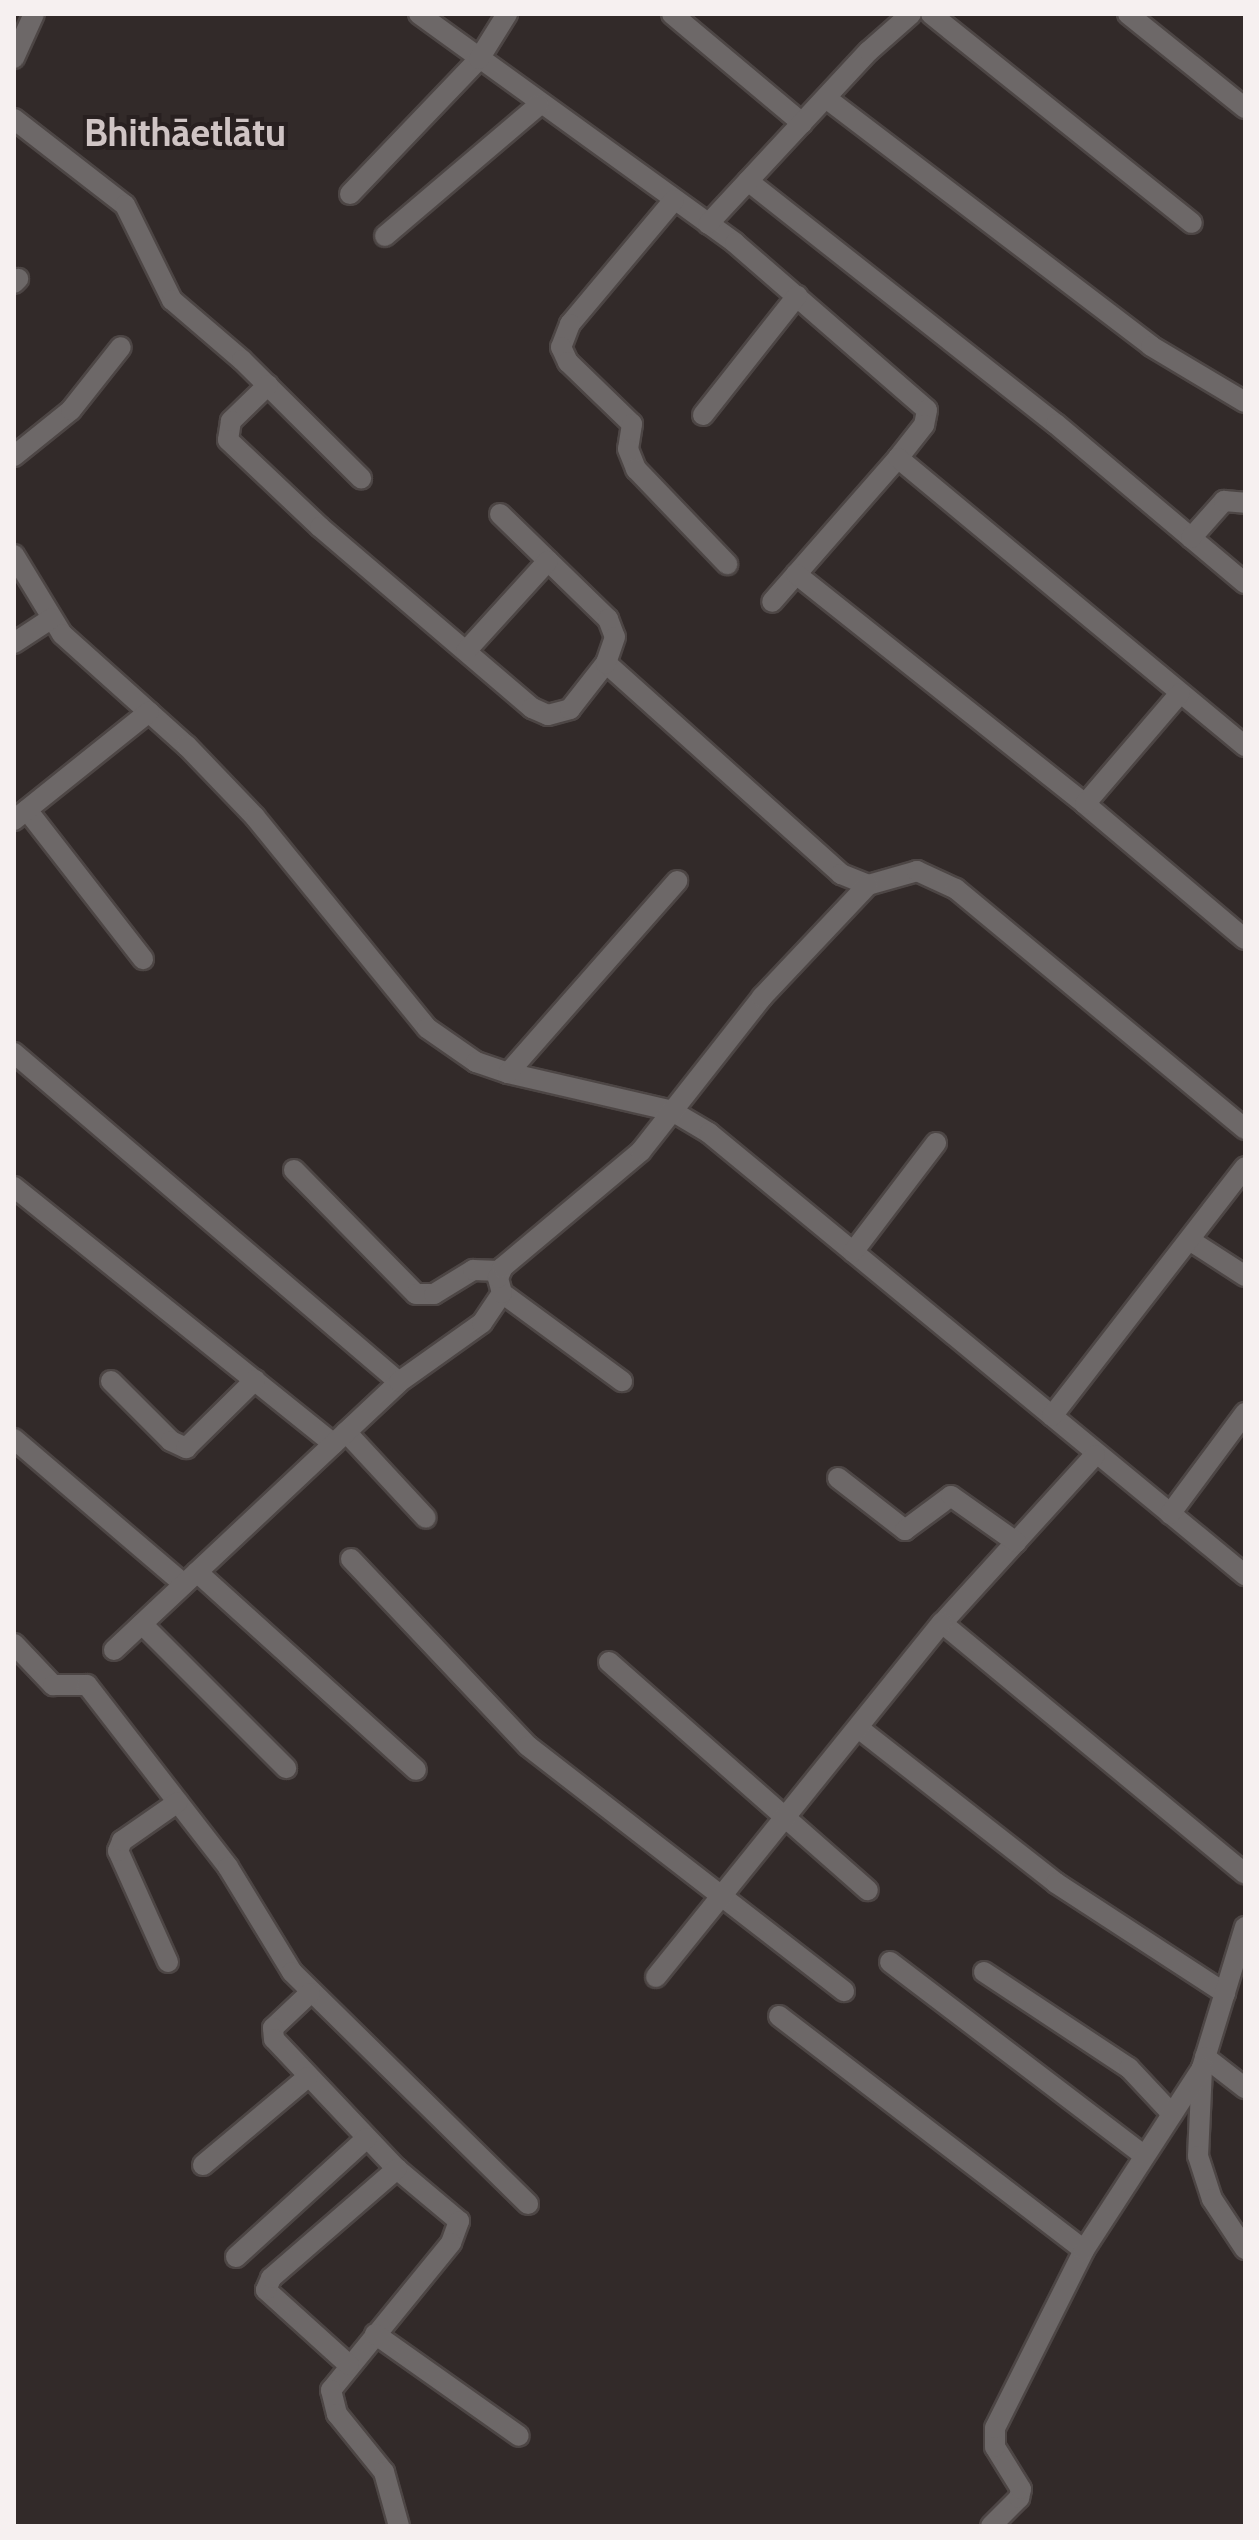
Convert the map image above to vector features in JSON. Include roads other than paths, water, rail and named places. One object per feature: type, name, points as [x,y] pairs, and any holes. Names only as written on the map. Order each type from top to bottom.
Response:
[{"type":"street","points":[[14,58],[34,14]]},
{"type":"street","points":[[419,14],[539,105],[708,224],[797,296],[927,410],[924,425],[898,458],[772,602]]},
{"type":"street","points":[[350,194],[479,59],[507,14]]},
{"type":"street","points":[[672,14],[802,123]]},
{"type":"street","points":[[708,224],[826,98],[911,14]]},
{"type":"street","points":[[931,14],[1192,223]]},
{"type":"street","points":[[1128,14],[1245,108]]},
{"type":"street","points":[[826,98],[1151,346],[1245,402]]},
{"type":"street","points":[[385,236],[539,105]]},
{"type":"street","points":[[14,119],[125,205],[172,300],[268,385],[361,478]]},
{"type":"street","points":[[748,181],[1056,424],[1245,583]]},
{"type":"street","points":[[674,200],[570,324],[561,347],[568,362],[632,424],[628,449],[636,469],[727,564]]},
{"type":"street","points":[[703,415],[797,296]]},
{"type":"street","points":[[14,456],[71,410],[121,347]]},
{"type":"street","points":[[268,385],[231,421],[228,440],[466,651],[548,715],[570,709],[606,663],[614,628],[500,514]]},
{"type":"street","points":[[898,458],[1245,746]]},
{"type":"street","points":[[1191,538],[1224,501],[1245,503]]},
{"type":"street","points":[[14,555],[52,618],[76,649],[149,712],[255,817],[427,1028],[476,1062],[508,1073],[672,1111],[709,1133],[1052,1416],[1095,1455],[1245,1575]]},
{"type":"street","points":[[466,651],[548,561]]},
{"type":"street","points":[[796,574],[1085,804],[1245,939]]},
{"type":"street","points":[[14,643],[52,618]]},
{"type":"street","points":[[606,663],[841,874],[868,885]]},
{"type":"street","points":[[1085,804],[1180,693]]},
{"type":"street","points":[[143,959],[20,815],[149,712]]},
{"type":"street","points":[[294,1170],[416,1294],[434,1294],[473,1270],[500,1271],[623,1169],[762,997],[868,885],[917,871],[956,889],[1245,1129]]},
{"type":"street","points":[[508,1073],[677,881]]},
{"type":"street","points":[[14,1053],[399,1382]]},
{"type":"street","points":[[853,1252],[936,1143]]},
{"type":"street","points":[[1052,1416],[1191,1241],[1245,1167]]},
{"type":"street","points":[[14,1187],[255,1380],[340,1438],[426,1518]]},
{"type":"street","points":[[1191,1241],[1245,1276]]},
{"type":"street","points":[[114,1650],[399,1382],[482,1323],[502,1293],[500,1271]]},
{"type":"street","points":[[502,1293],[622,1381]]},
{"type":"street","points":[[111,1381],[171,1441],[186,1448],[255,1380]]},
{"type":"street","points":[[1170,1514],[1245,1413]]},
{"type":"street","points":[[14,1439],[190,1578],[416,1770]]},
{"type":"street","points":[[656,1977],[861,1730],[942,1623],[1095,1455]]},
{"type":"street","points":[[838,1478],[905,1530],[951,1496],[1016,1542]]},
{"type":"street","points":[[351,1559],[517,1736],[844,1991]]},
{"type":"street","points":[[942,1623],[1245,1874]]},
{"type":"street","points":[[142,1624],[286,1768]]},
{"type":"street","points":[[14,1644],[53,1685],[87,1685],[178,1802],[310,1993],[528,2204]]},
{"type":"street","points":[[609,1662],[868,1890]]},
{"type":"street","points":[[861,1730],[1056,1883],[1225,1993]]},
{"type":"street","points":[[168,1962],[118,1851],[122,1841],[178,1802]]},
{"type":"street","points":[[991,2526],[1019,2498],[1021,2489],[995,2447],[995,2428],[1084,2250],[1203,2063],[1225,1993],[1240,1966],[1245,1927]]},
{"type":"street","points":[[890,1962],[1145,2156]]},
{"type":"street","points":[[984,1972],[1119,2061],[1172,2114]]},
{"type":"street","points":[[310,1993],[272,2034],[308,2077],[397,2169],[454,2214],[458,2230],[331,2390],[330,2401],[384,2472],[399,2526]]},
{"type":"street","points":[[779,2016],[1084,2250]]},
{"type":"street","points":[[1203,2063],[1245,2088]]},
{"type":"street","points":[[1203,2063],[1201,2177],[1245,2249]]},
{"type":"street","points":[[203,2165],[308,2077]]},
{"type":"street","points":[[236,2257],[367,2138]]},
{"type":"street","points":[[349,2365],[266,2290],[271,2278],[397,2169]]},
{"type":"street","points":[[375,2334],[519,2436]]},
{"type":"district","name":"Bhithāetlātu","points":[[185,133]]}]
